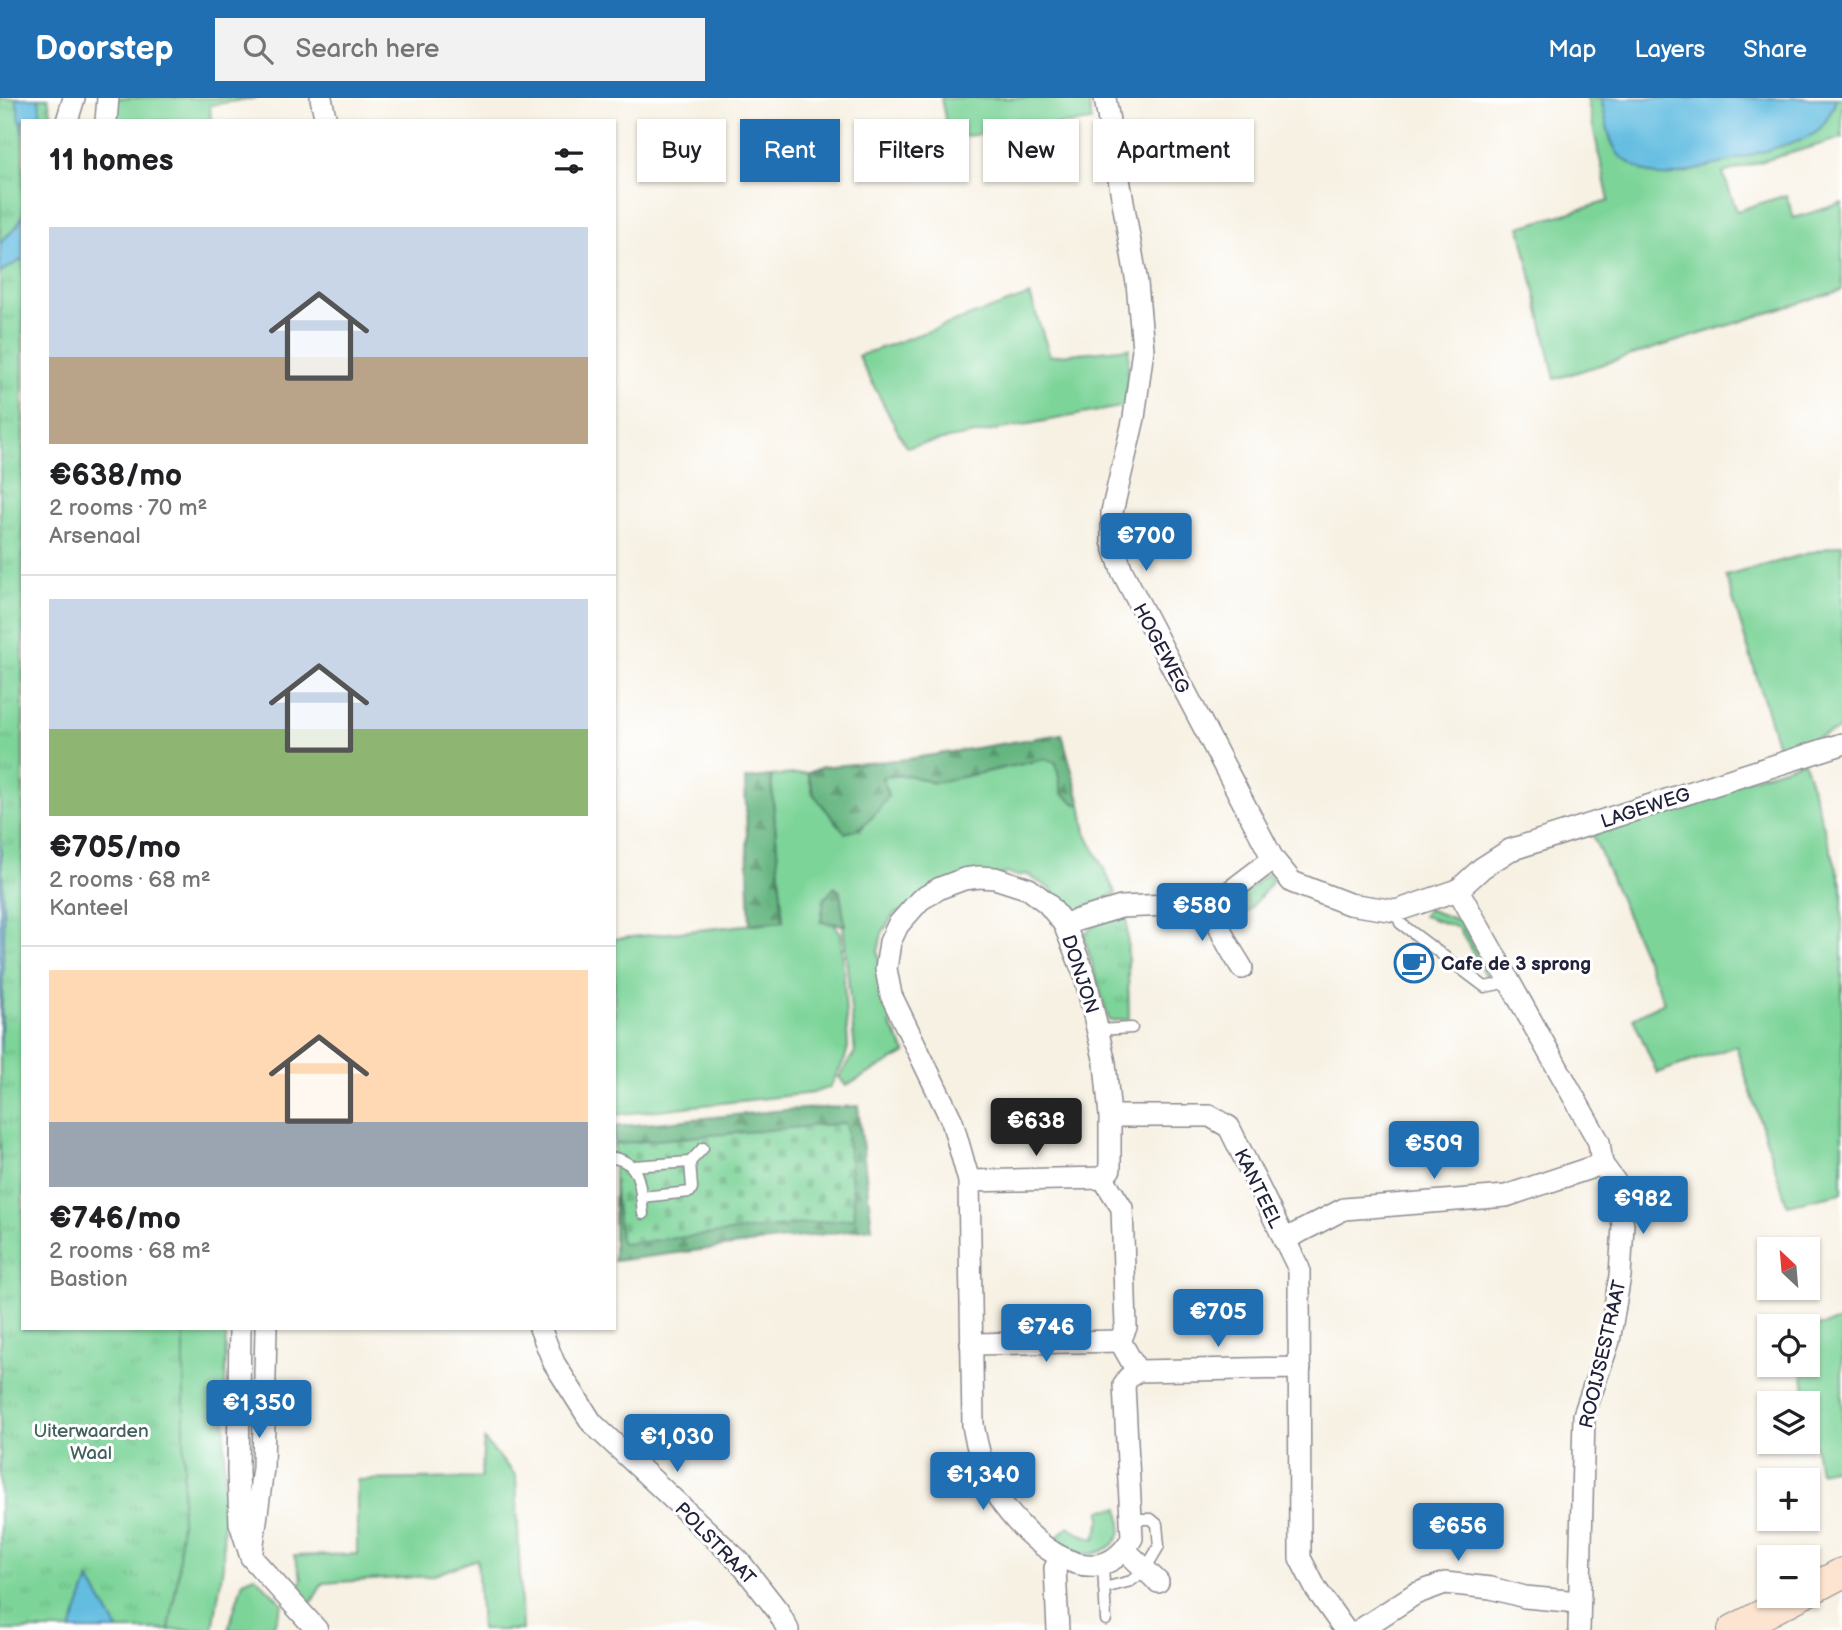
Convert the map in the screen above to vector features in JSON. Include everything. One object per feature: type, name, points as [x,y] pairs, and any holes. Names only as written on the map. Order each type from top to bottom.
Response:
[{"type":"street","points":[[68,119],[74,98]]},
{"type":"street","points":[[106,119],[108,98]]},
{"type":"street","points":[[321,98],[326,119]]},
{"type":"street","name":"HOGEWEG","points":[[1105,98],[1137,283],[1143,349],[1134,418],[1112,512],[1112,541],[1122,571],[1273,859],[1293,881],[1349,904],[1396,911],[1458,890]]},
{"type":"street","name":"LAGEWEG","points":[[1458,890],[1482,868],[1510,850],[1842,744]]},
{"type":"street","points":[[1065,924],[1121,907],[1215,903],[1273,859]]},
{"type":"street","name":"DONJON","points":[[1103,1178],[1110,1169],[1110,1116],[1105,1063],[1085,976],[1065,924],[1029,889],[995,878],[964,879],[940,888],[920,901],[898,925],[890,942],[886,969],[891,995],[952,1121],[970,1181],[973,1425],[983,1466],[1006,1508],[1038,1541],[1070,1563],[1103,1565]]},
{"type":"street","name":"ROOIJSESTRAAT","points":[[1458,890],[1599,1142],[1602,1164],[1616,1183],[1623,1225],[1620,1276],[1609,1340],[1584,1415],[1579,1630]]},
{"type":"street","points":[[1215,903],[1215,919],[1242,968]]},
{"type":"street","name":"KANTEEL","points":[[1110,1116],[1210,1116],[1228,1127],[1299,1269],[1300,1558],[1316,1589],[1345,1630]]},
{"type":"street","points":[[1284,1240],[1345,1209],[1506,1196],[1602,1164]]},
{"type":"street","points":[[970,1181],[1103,1178],[1122,1208],[1128,1378],[1125,1385],[1132,1538],[1125,1550],[1103,1565]]},
{"type":"street","points":[[240,1330],[238,1514],[251,1557],[317,1630]]},
{"type":"street","points":[[251,1557],[263,1468],[266,1330]]},
{"type":"street","name":"POLSTRAAT","points":[[541,1330],[554,1363],[592,1423],[739,1561],[778,1611],[788,1630]]},
{"type":"street","points":[[971,1344],[1300,1368]]},
{"type":"street","points":[[1125,1550],[1152,1576]]},
{"type":"street","points":[[1058,1630],[1055,1569],[1062,1558]]},
{"type":"street","points":[[1820,1585],[1842,1573]]},
{"type":"street","points":[[1360,1630],[1415,1594],[1445,1583],[1491,1588],[1525,1597],[1578,1602]]},
{"type":"street","points":[[1733,1630],[1775,1608]]},
{"type":"lane","points":[[1396,911],[1400,923],[1485,987],[1509,982]]},
{"type":"lane","points":[[1098,1030],[1132,1028]]},
{"type":"lane","points":[[633,1166],[690,1162],[703,1148]]},
{"type":"lane","points":[[616,1158],[633,1166],[638,1174],[643,1214]]},
{"type":"lane","points":[[641,1197],[690,1192],[690,1162]]},
{"type":"lane","points":[[1104,1588],[1152,1576],[1159,1546],[1157,1524],[1151,1519],[1132,1519]]},
{"type":"lane","points":[[1103,1565],[1106,1620]]},
{"type":"green space","name":"Uiterwaarden Waal","points":[[0,98],[48,98],[53,119],[21,119],[21,1330],[184,1330],[184,1466],[178,1576],[169,1630],[0,1630]]},
{"type":"green space","points":[[112,98],[257,98],[210,105],[211,119],[112,119]]},
{"type":"green space","points":[[941,98],[1088,98],[1092,121],[983,119],[983,134],[969,136],[969,119],[945,119]]},
{"type":"green space","points":[[1587,98],[1601,98],[1611,142],[1621,157],[1641,169],[1685,173],[1809,136],[1836,98],[1842,98],[1842,138],[1723,173],[1737,211],[1786,195],[1794,218],[1842,203],[1842,290],[1555,379],[1520,227],[1609,201]]},
{"type":"green space","points":[[1030,295],[1050,356],[1129,348],[1126,406],[906,447],[858,356]]},
{"type":"green space","points":[[1842,544],[1842,729],[1779,750],[1726,576]]},
{"type":"green space","points":[[1062,734],[1081,804],[1076,804],[1062,793],[1056,763],[1045,759],[934,783],[908,775],[882,777],[888,796],[864,824],[845,833],[814,795],[808,773],[822,767],[908,759]]},
{"type":"green space","points":[[1045,759],[1056,763],[1062,793],[1076,804],[1081,804],[1086,832],[1116,894],[1085,907],[1081,914],[1064,912],[1053,897],[1052,890],[1026,874],[1017,876],[1006,873],[894,914],[882,933],[878,952],[893,1020],[890,1024],[906,1053],[846,1086],[839,1077],[855,1052],[840,892],[821,922],[834,924],[841,933],[848,1047],[845,1059],[830,1087],[813,1093],[616,1115],[616,939],[783,921],[771,776],[808,773],[813,794],[860,830],[888,796],[882,777],[908,775],[934,783]]},
{"type":"green space","points":[[1804,761],[1842,887],[1842,1193],[1787,1205],[1736,1046],[1657,1073],[1633,1018],[1664,1002],[1591,831]]},
{"type":"green space","points":[[771,776],[783,921],[750,924],[745,779]]},
{"type":"green space","points":[[1268,873],[1273,881],[1236,926],[1226,908]]},
{"type":"green space","points":[[835,887],[840,892],[845,925],[821,922],[824,899]]},
{"type":"green space","points":[[1427,909],[1461,921],[1491,978],[1486,977],[1459,928],[1423,916]]},
{"type":"green space","points":[[1127,917],[1129,1019],[1109,1021],[1084,937],[1096,925]]},
{"type":"green space","points":[[858,1106],[872,1228],[616,1261],[616,1199],[620,1239],[623,1244],[846,1123],[616,1144],[616,1127],[785,1110]]},
{"type":"green space","points":[[846,1123],[855,1218],[623,1244],[620,1239],[616,1199],[616,1144]]},
{"type":"green space","points":[[1842,1321],[1842,1467],[1820,1472],[1816,1454],[1820,1454],[1820,1391],[1805,1391],[1803,1377],[1820,1377],[1820,1326]]},
{"type":"green space","name":"Uiterwaarden Waal","points":[[23,1330],[226,1330],[223,1566],[213,1630],[0,1630]]},
{"type":"green space","points":[[484,1440],[516,1476],[522,1630],[481,1630],[477,1559],[432,1576],[323,1583],[308,1608],[296,1596],[302,1579],[294,1556],[357,1554],[357,1480],[481,1478]]},
{"type":"green space","points":[[1119,1508],[1119,1537],[1105,1550],[1092,1554],[1080,1553],[1055,1539],[1069,1526],[1078,1533],[1095,1539],[1101,1510]]},
{"type":"green space","points":[[255,1576],[283,1604],[272,1630],[228,1630],[243,1581]]},
{"type":"water","points":[[16,98],[39,98],[41,119],[21,119],[21,125]]},
{"type":"water","points":[[1601,98],[1836,98],[1828,118],[1814,134],[1737,159],[1688,172],[1660,176],[1635,166],[1618,153],[1611,139]]},
{"type":"water","points":[[21,218],[21,260],[0,272],[0,243],[18,225]]},
{"type":"water","points":[[0,841],[3,974],[0,1054]]},
{"type":"water","points":[[89,1579],[118,1630],[71,1630]]},
{"type":"place","name":"Cafe de 3 sprong","points":[[1414,963]]}]
